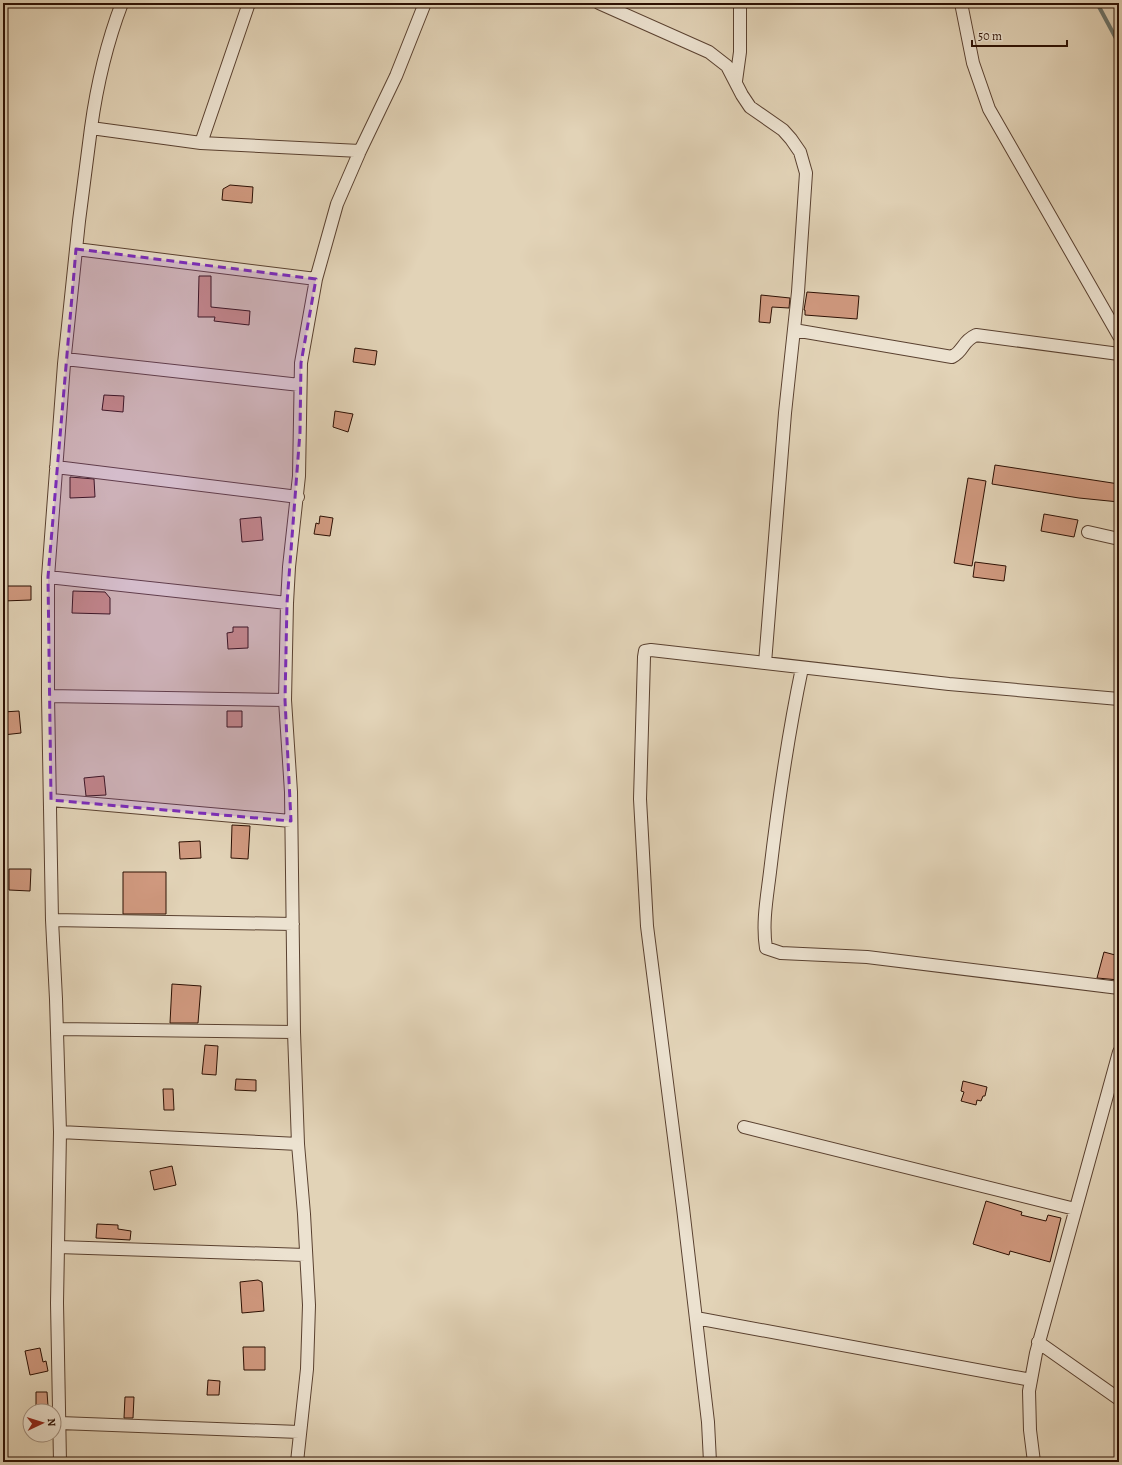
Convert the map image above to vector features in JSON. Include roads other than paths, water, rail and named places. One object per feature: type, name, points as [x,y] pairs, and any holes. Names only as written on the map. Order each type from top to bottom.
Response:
[{"type":"street","points":[[59,1403],[57,1302],[60,1132],[52,920],[48,696],[48,577],[65,358],[76,249],[91,128],[97,82],[114,23],[122,3]]},
{"type":"street","points":[[201,143],[248,3]]},
{"type":"street","points":[[297,1462],[309,1338],[304,1214],[298,1144],[294,1032],[291,821],[285,700],[289,567],[298,497],[300,385],[302,363],[316,280],[337,204],[360,151],[396,76],[425,3]]},
{"type":"street","points":[[599,3],[708,52],[727,66],[750,107],[783,130],[791,139],[800,152],[806,173],[765,663]]},
{"type":"street","points":[[736,81],[740,52],[740,3]]},
{"type":"street","points":[[961,3],[973,63],[989,109],[1119,336]]},
{"type":"street","points":[[91,128],[201,143],[360,151]]},
{"type":"street","points":[[76,249],[316,280]]},
{"type":"street","points":[[794,330],[952,357],[959,353],[967,340],[976,335],[1119,354]]},
{"type":"street","points":[[65,358],[300,385]]},
{"type":"street","points":[[56,467],[298,497]]},
{"type":"street","points":[[1088,532],[1119,539]]},
{"type":"street","points":[[48,577],[287,603]]},
{"type":"street","points":[[710,1462],[696,1318],[647,926],[640,799],[645,651],[651,650],[802,668],[1119,699]]},
{"type":"street","points":[[802,668],[793,713],[772,858],[763,933],[766,948],[781,953],[867,957],[1119,988]]},
{"type":"street","points":[[48,696],[285,700]]},
{"type":"street","points":[[51,800],[291,821]]},
{"type":"street","points":[[52,920],[293,924]]},
{"type":"street","points":[[57,1029],[294,1032]]},
{"type":"street","points":[[1034,1462],[1030,1430],[1029,1390],[1038,1342],[1119,1052]]},
{"type":"street","points":[[744,1127],[1075,1209]]},
{"type":"street","points":[[60,1132],[298,1144]]},
{"type":"street","points":[[58,1247],[305,1255]]},
{"type":"street","points":[[696,1318],[1031,1380]]},
{"type":"street","points":[[1038,1342],[1119,1400]]},
{"type":"street","points":[[62,1424],[299,1432]]},
{"type":"street","points":[[60,1443],[60,1462]]},
{"type":"waterway","points":[[1097,3],[1119,44]]}]
